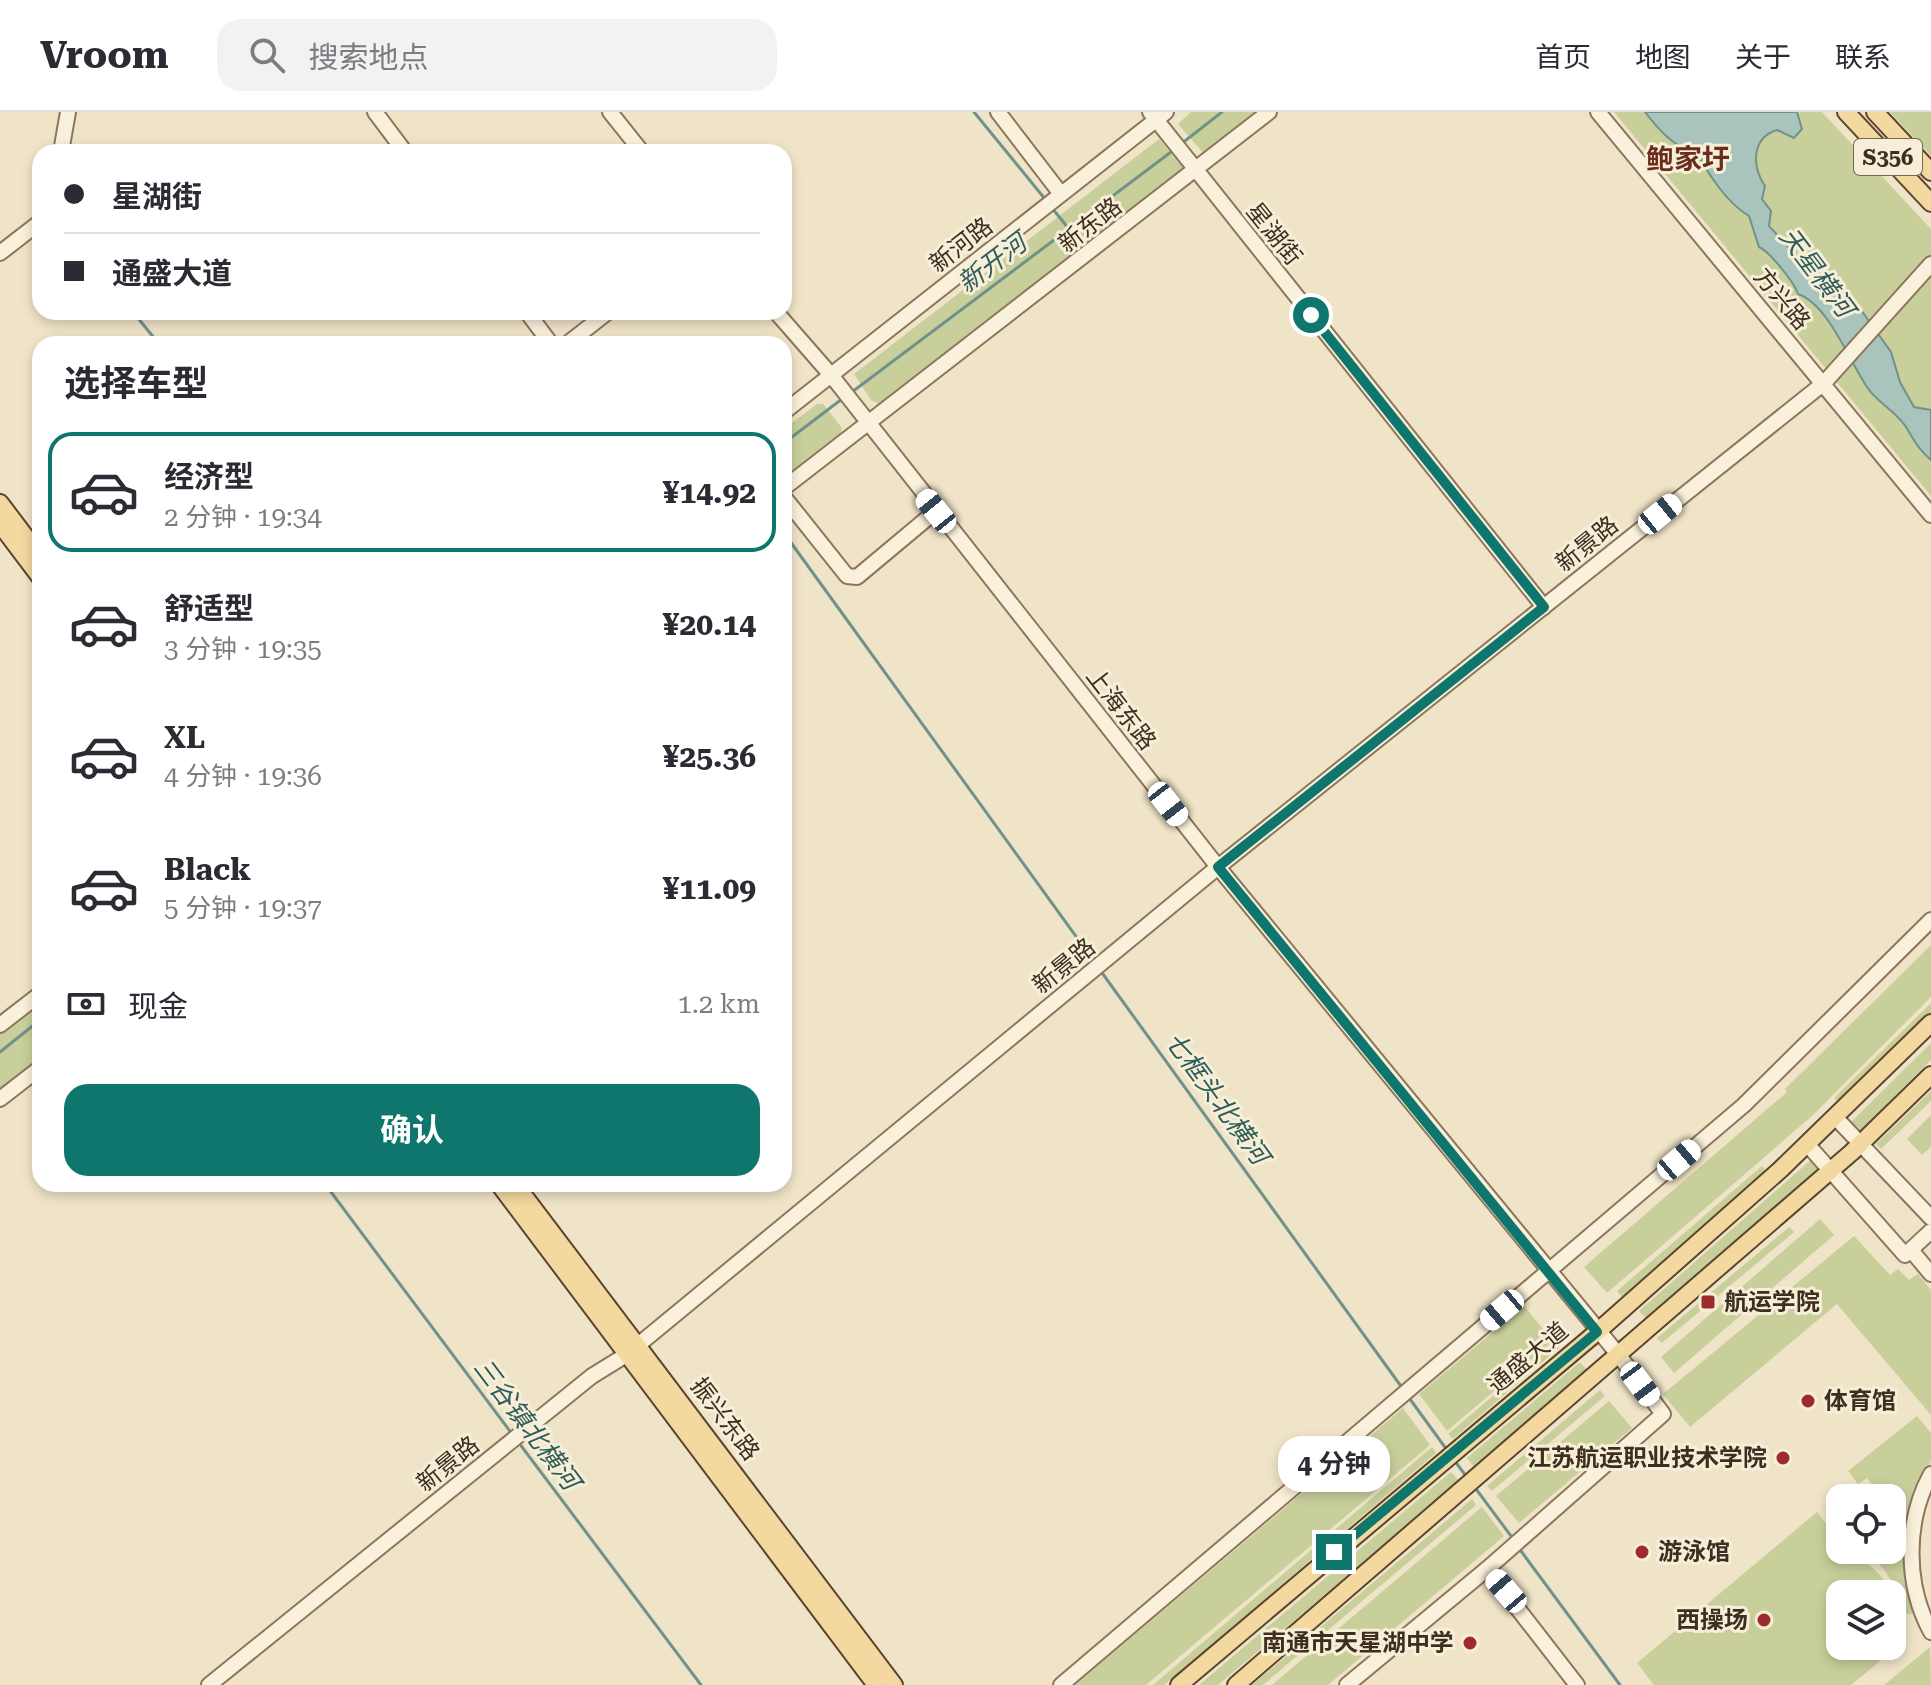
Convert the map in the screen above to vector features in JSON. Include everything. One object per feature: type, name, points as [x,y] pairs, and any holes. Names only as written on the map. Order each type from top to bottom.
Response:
[{"type":"main road","name":"S356","points":[[1846,112],[1931,203]]},
{"type":"main road","name":"S356","points":[[1875,112],[1931,172]]},
{"type":"main road","points":[[0,503],[32,545]]},
{"type":"main road","points":[[0,524],[32,566]]},
{"type":"main road","name":"通盛大道","points":[[1179,1685],[1597,1332],[1807,1144],[1931,1023]]},
{"type":"main road","points":[[1236,1685],[1830,1171],[1931,1075]]},
{"type":"main road","name":"振兴东路","points":[[505,1192],[894,1685]]},
{"type":"main road","name":"振兴东路","points":[[521,1192],[876,1685]]},
{"type":"street","points":[[62,144],[68,112]]},
{"type":"street","points":[[375,112],[399,144]]},
{"type":"street","points":[[610,112],[636,144]]},
{"type":"street","points":[[998,112],[1052,201]]},
{"type":"street","name":"新东路","points":[[792,482],[1106,241],[1190,163],[1269,112]]},
{"type":"street","name":"方兴路","points":[[1598,112],[1931,515]]},
{"type":"street","name":"新河路","points":[[792,406],[1052,201],[1157,114]]},
{"type":"street","name":"星湖街","points":[[1157,114],[1190,163],[1544,607]]},
{"type":"street","points":[[0,253],[32,228]]},
{"type":"street","name":"新景路","points":[[209,1685],[592,1376],[632,1349],[1218,867],[1824,383],[1931,264]]},
{"type":"street","points":[[577,336],[598,320]]},
{"type":"street","name":"上海东路","points":[[783,320],[831,375],[1218,867],[1617,1353],[1663,1414],[1488,1568]]},
{"type":"street","points":[[792,503],[805,510],[827,538]]},
{"type":"street","points":[[792,506],[847,576],[857,577],[936,511]]},
{"type":"street","points":[[1061,1685],[1744,1105],[1931,920]]},
{"type":"street","points":[[0,1025],[32,1000]]},
{"type":"street","points":[[0,1099],[32,1074]]},
{"type":"street","points":[[1835,1117],[1931,1218]]},
{"type":"street","points":[[1807,1144],[1905,1255],[1930,1234]]},
{"type":"street","points":[[1911,1250],[1931,1274]]},
{"type":"street","points":[[1931,1474],[1919,1504],[1911,1548],[1916,1588],[1931,1632]]},
{"type":"street","points":[[1347,1685],[1488,1568],[1577,1685]]},
{"type":"green space","points":[[1191,112],[1259,112],[1205,155],[1178,124]]},
{"type":"green space","points":[[1614,112],[1822,112],[1931,229],[1931,496]]},
{"type":"green space","points":[[1890,112],[1931,112],[1931,156]]},
{"type":"green space","points":[[1159,139],[1183,168],[1183,173],[883,406],[871,400],[854,374]]},
{"type":"green space","points":[[817,404],[823,404],[842,428],[841,433],[792,473],[792,423]]},
{"type":"green space","points":[[1931,945],[1931,997],[1812,1116],[1607,1293],[1584,1267],[1787,1092],[1785,1089]]},
{"type":"green space","points":[[1931,1003],[1931,1014],[1840,1104],[1834,1098]]},
{"type":"green space","points":[[32,1007],[32,1066],[0,1091],[0,1033]]},
{"type":"green space","points":[[1931,1043],[1931,1060],[1860,1130],[1851,1122]]},
{"type":"green space","points":[[1931,1091],[1931,1101],[1881,1149],[1876,1144]]},
{"type":"green space","points":[[1931,1115],[1931,1147],[1922,1155],[1907,1139]]},
{"type":"green space","points":[[1821,1151],[1829,1159],[1647,1319],[1639,1311]]},
{"type":"green space","points":[[1762,1166],[1767,1172],[1622,1297],[1617,1291]]},
{"type":"green space","points":[[1820,1219],[1834,1235],[1674,1373],[1661,1357]]},
{"type":"green space","points":[[1789,1227],[1794,1232],[1662,1343],[1657,1338]]},
{"type":"green space","points":[[1854,1236],[1890,1275],[1898,1269],[1909,1280],[1918,1274],[1931,1290],[1931,1415],[1837,1304],[1690,1427],[1663,1394]]},
{"type":"green space","points":[[1524,1306],[1553,1341],[1447,1431],[1419,1394]]},
{"type":"green space","points":[[1555,1343],[1559,1348],[1453,1439],[1448,1434]]},
{"type":"green space","points":[[1580,1362],[1588,1371],[1474,1467],[1467,1458]]},
{"type":"green space","points":[[1600,1390],[1605,1396],[1492,1491],[1487,1486]]},
{"type":"green space","points":[[1609,1401],[1632,1428],[1519,1523],[1496,1496]]},
{"type":"green space","points":[[1403,1408],[1430,1445],[1146,1685],[1075,1685]]},
{"type":"green space","points":[[1917,1416],[1931,1433],[1931,1461],[1910,1503],[1906,1518],[1906,1484],[1872,1484],[1867,1478],[1858,1484],[1848,1471]]},
{"type":"green space","points":[[1432,1447],[1436,1453],[1164,1685],[1153,1685]]},
{"type":"green space","points":[[1451,1472],[1459,1481],[1218,1685],[1199,1685]]},
{"type":"green space","points":[[1472,1499],[1476,1505],[1263,1685],[1252,1685]]},
{"type":"green space","points":[[1482,1507],[1504,1536],[1328,1685],[1272,1685]]},
{"type":"green space","name":"西操场","points":[[1817,1512],[1826,1524],[1826,1564],[1867,1564],[1884,1580],[1826,1580],[1826,1660],[1880,1660],[1851,1685],[1654,1685],[1637,1663]]},
{"type":"green space","points":[[1906,1545],[1916,1613],[1906,1614],[1906,1580],[1890,1580],[1880,1565],[1906,1564]]},
{"type":"green space","points":[[1930,1647],[1931,1685],[1884,1685]]},
{"type":"water","points":[[1645,112],[1797,112],[1802,129],[1794,138],[1777,130],[1762,139],[1756,154],[1758,170],[1765,186],[1762,199],[1771,211],[1769,226],[1814,275],[1832,282],[1856,303],[1891,352],[1900,382],[1914,407],[1931,410],[1931,460],[1919,448],[1902,421],[1871,392],[1829,321],[1809,300],[1798,294],[1781,268],[1759,247],[1749,216],[1726,196],[1696,152],[1674,143]]},
{"type":"waterway","points":[[974,112],[1045,199]]},
{"type":"waterway","name":"新开河","points":[[1181,144],[1222,112]]},
{"type":"waterway","name":"新开河","points":[[852,392],[1175,149]]},
{"type":"waterway","points":[[1052,208],[1069,229]]},
{"type":"waterway","points":[[140,320],[152,336]]},
{"type":"waterway","name":"新开河","points":[[792,437],[842,399]]},
{"type":"waterway","name":"七框头北横河","points":[[792,544],[1096,964]]},
{"type":"waterway","name":"七框头北横河","points":[[1100,970],[1403,1389]]},
{"type":"waterway","name":"新开河","points":[[0,1052],[32,1026]]},
{"type":"waterway","name":"三谷镇北横河","points":[[331,1192],[512,1434]]},
{"type":"waterway","name":"七框头北横河","points":[[1407,1395],[1447,1450]]},
{"type":"waterway","name":"三谷镇北横河","points":[[519,1443],[701,1685]]},
{"type":"waterway","name":"七框头北横河","points":[[1454,1460],[1466,1476]]},
{"type":"waterway","name":"七框头北横河","points":[[1473,1485],[1514,1540]]},
{"type":"waterway","name":"七框头北横河","points":[[1518,1547],[1620,1685]]},
{"type":"place","name":"航运学院","points":[[1708,1302]]},
{"type":"place","name":"体育馆","points":[[1808,1401]]},
{"type":"place","name":"江苏航运职业技术学院","points":[[1783,1458]]},
{"type":"place","name":"游泳馆","points":[[1642,1552]]},
{"type":"place","name":"西操场","points":[[1764,1620]]},
{"type":"place","name":"南通市天星湖中学","points":[[1470,1643]]},
{"type":"district","name":"鲍家圩","points":[[1688,159]]},
{"type":"route","points":[[1311,315],[1544,607],[1218,867],[1597,1332],[1334,1552]]},
{"type":"water label","name":"天星横河","points":[[1817,272]]}]
